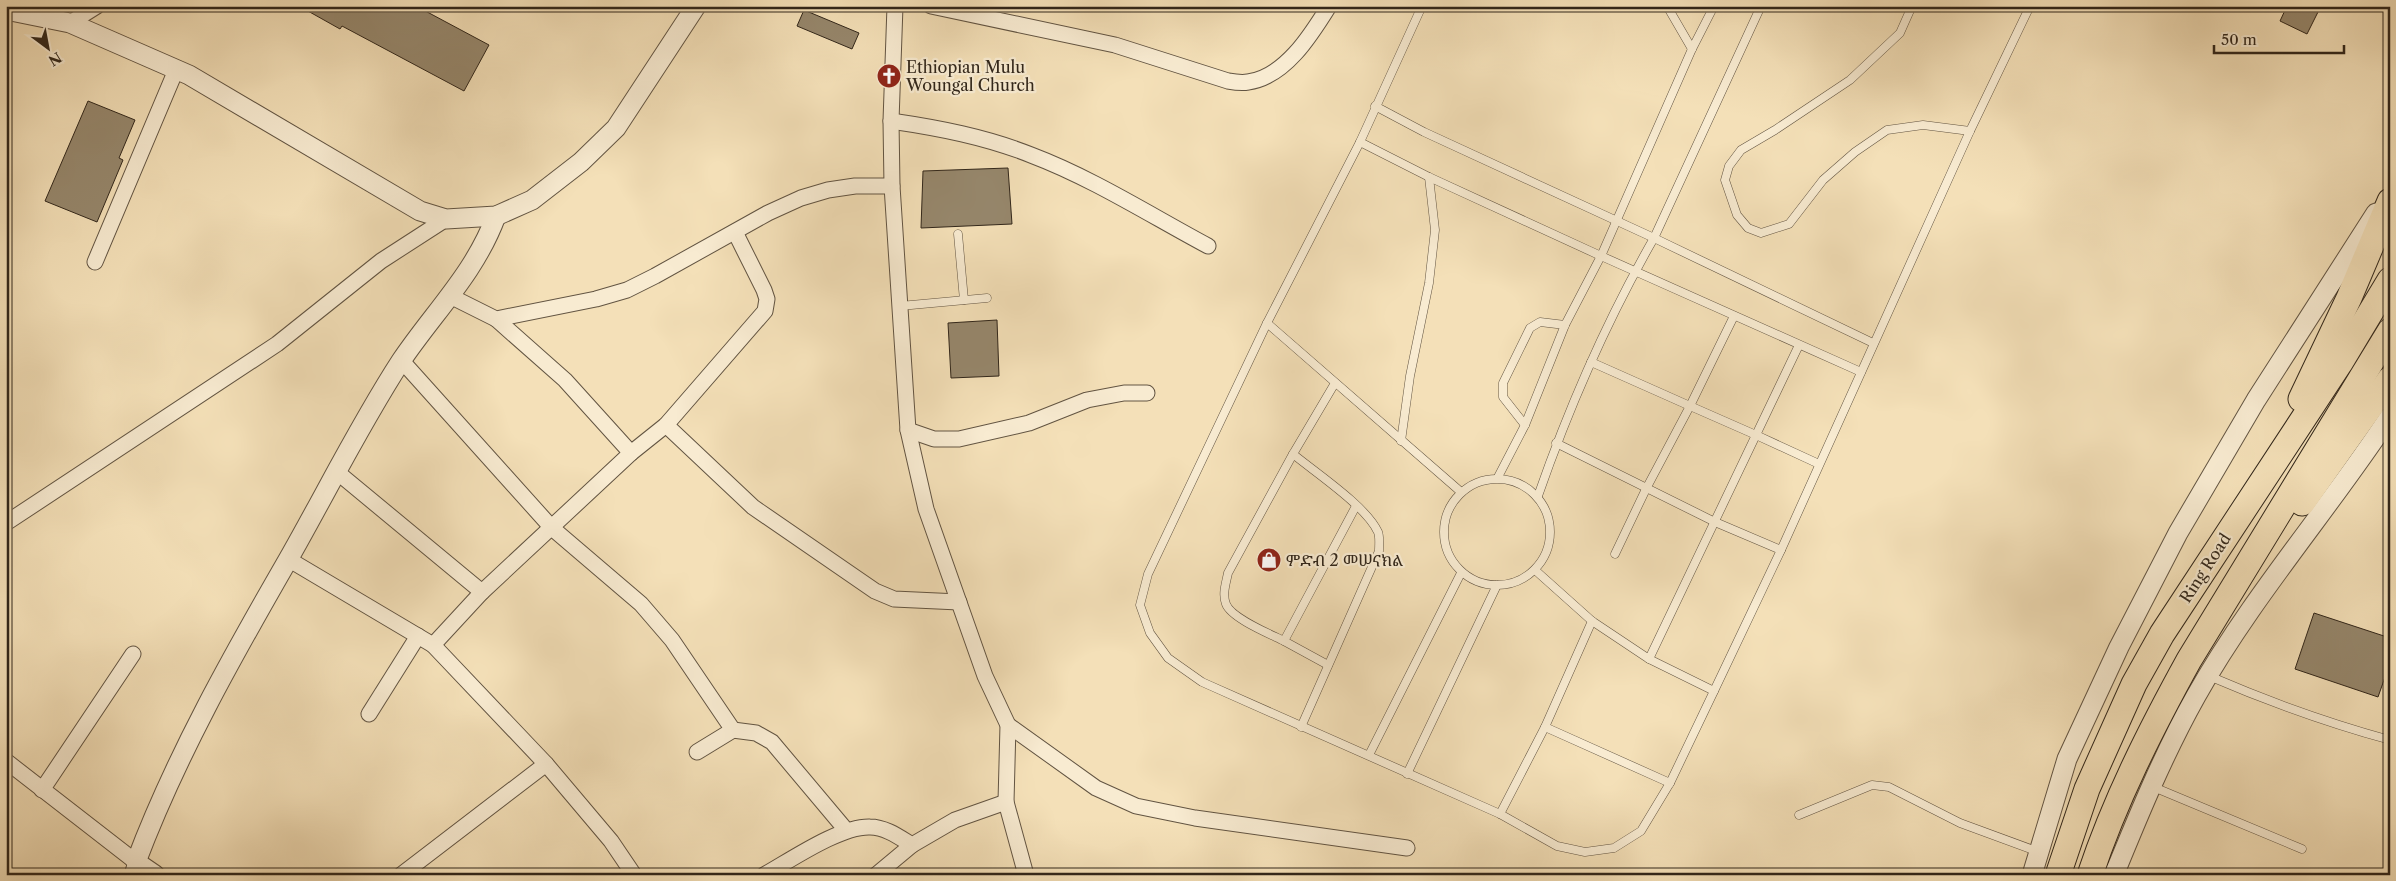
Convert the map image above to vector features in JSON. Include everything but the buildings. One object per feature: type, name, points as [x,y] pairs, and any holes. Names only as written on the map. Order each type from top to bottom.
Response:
[{"type":"highway","points":[[2260,483],[2349,298],[2390,201]]},
{"type":"highway","name":"Ring Road","points":[[2058,875],[2087,789],[2134,684],[2162,634],[2340,362],[2390,280]]},
{"type":"highway","name":"Ring Road","points":[[2090,875],[2142,747],[2189,660],[2390,331]]},
{"type":"highway","points":[[2238,580],[2269,550],[2390,379]]},
{"type":"street","points":[[70,23],[96,6]]},
{"type":"street","points":[[6,10],[70,23],[176,70],[420,211],[446,219],[496,216],[532,200],[581,162],[616,128],[696,6]]},
{"type":"street","points":[[895,6],[891,121],[892,186],[908,430],[926,509],[985,676],[1008,724],[1006,802],[1026,875]]},
{"type":"street","points":[[931,6],[1115,45],[1228,81],[1247,82],[1265,77],[1288,61],[1311,36],[1329,6]]},
{"type":"street","points":[[95,262],[176,70]]},
{"type":"street","points":[[891,121],[958,131],[1032,155],[1103,189],[1208,246]]},
{"type":"street","points":[[496,319],[596,299],[627,290],[768,213],[802,198],[828,190],[855,186],[892,186]]},
{"type":"street","points":[[2032,875],[2067,759],[2119,647],[2178,533],[2256,400],[2390,191]]},
{"type":"street","points":[[134,869],[174,770],[263,602],[402,361],[468,272],[486,243],[496,216]]},
{"type":"street","points":[[6,523],[277,344],[381,261],[446,219]]},
{"type":"street","points":[[433,645],[482,592],[631,453],[666,425],[765,311],[767,299],[764,290],[735,232]]},
{"type":"street","points":[[450,296],[496,319],[565,380],[631,453]]},
{"type":"street","points":[[402,361],[552,528],[641,604],[672,640],[734,730]]},
{"type":"street","points":[[908,430],[934,439],[959,439],[1029,423],[1088,400],[1124,393],[1147,393]]},
{"type":"street","points":[[2114,875],[2151,786],[2196,696],[2292,552],[2390,416]]},
{"type":"street","points":[[666,425],[753,507],[875,591],[894,599],[959,602]]},
{"type":"street","points":[[337,472],[482,592]]},
{"type":"street","points":[[288,559],[433,645],[546,764],[611,842],[634,875]]},
{"type":"street","points":[[369,714],[418,636]]},
{"type":"street","points":[[42,790],[133,654]]},
{"type":"street","points":[[1008,724],[1096,788],[1136,806],[1195,818],[1407,848]]},
{"type":"street","points":[[697,752],[734,730],[756,733],[772,742],[846,830]]},
{"type":"street","points":[[6,761],[134,869],[155,875]]},
{"type":"street","points":[[401,875],[546,764]]},
{"type":"street","points":[[876,875],[912,845],[954,820],[1006,802]]},
{"type":"street","points":[[764,875],[846,830],[870,827],[887,830],[912,845]]},
{"type":"lane","points":[[1422,6],[1360,142],[1267,323],[1148,574],[1140,605],[1150,633],[1168,658],[1202,682],[1500,814],[1557,846],[1585,852],[1614,848],[1641,831],[1670,783],[1781,550],[1970,131],[2030,6]]},
{"type":"lane","points":[[1667,6],[1692,48]]},
{"type":"lane","points":[[1498,478],[1525,425],[1565,325],[1601,256],[1692,48],[1714,6]]},
{"type":"lane","points":[[1538,496],[1556,442],[1591,362],[1635,270],[1654,238],[1761,6]]},
{"type":"lane","points":[[1912,6],[1900,33],[1850,80],[1775,130],[1741,150],[1729,166],[1725,180],[1737,215],[1748,228],[1761,233],[1789,224],[1823,180],[1855,152],[1887,130],[1923,125],[1970,131]]},
{"type":"lane","points":[[1375,106],[1424,132],[1617,220],[1873,343]]},
{"type":"lane","points":[[1360,142],[1429,177],[1601,256],[1861,372]]},
{"type":"lane","points":[[1401,442],[1410,376],[1429,284],[1434,230],[1429,177]]},
{"type":"lane","points":[[958,234],[964,300]]},
{"type":"lane","points":[[900,306],[988,298]]},
{"type":"lane","points":[[1615,554],[1646,488],[1690,406],[1734,316]]},
{"type":"lane","points":[[1525,425],[1503,397],[1503,383],[1530,328],[1540,322],[1565,325]]},
{"type":"lane","points":[[1267,323],[1401,442],[1461,492]]},
{"type":"lane","points":[[1648,658],[1799,345]]},
{"type":"lane","points":[[1591,362],[1819,464]]},
{"type":"lane","points":[[1328,665],[1238,617],[1226,605],[1224,593],[1228,573],[1293,454],[1335,384]]},
{"type":"lane","points":[[1556,442],[1715,522],[1781,550]]},
{"type":"lane","points":[[1293,454],[1356,506],[1379,533],[1379,551],[1301,727]]},
{"type":"lane","points":[[1498,478],[1520,482],[1538,496],[1548,513],[1551,533],[1546,553],[1535,570],[1518,581],[1498,585],[1478,582],[1461,573],[1450,558],[1444,541],[1443,523],[1449,506],[1461,492],[1478,481],[1498,478]]},
{"type":"lane","points":[[1284,641],[1356,506]]},
{"type":"lane","points":[[1535,570],[1592,621],[1648,658],[1714,692]]},
{"type":"lane","points":[[1369,755],[1461,573]]},
{"type":"lane","points":[[1407,774],[1498,585]]},
{"type":"lane","points":[[1500,814],[1546,727],[1592,621]]},
{"type":"lane","points":[[2209,676],[2248,693],[2355,730],[2390,740]]},
{"type":"lane","points":[[1546,727],[1670,783]]},
{"type":"lane","points":[[1799,815],[1872,785],[1889,787],[1960,823],[2039,852]]},
{"type":"lane","points":[[2151,786],[2302,849]]},
{"type":"place","name":"Ethiopian Mulu Woungal Church","points":[[889,76]]},
{"type":"place","name":"ምድብ 2 መሠናክል","points":[[1269,560]]}]
